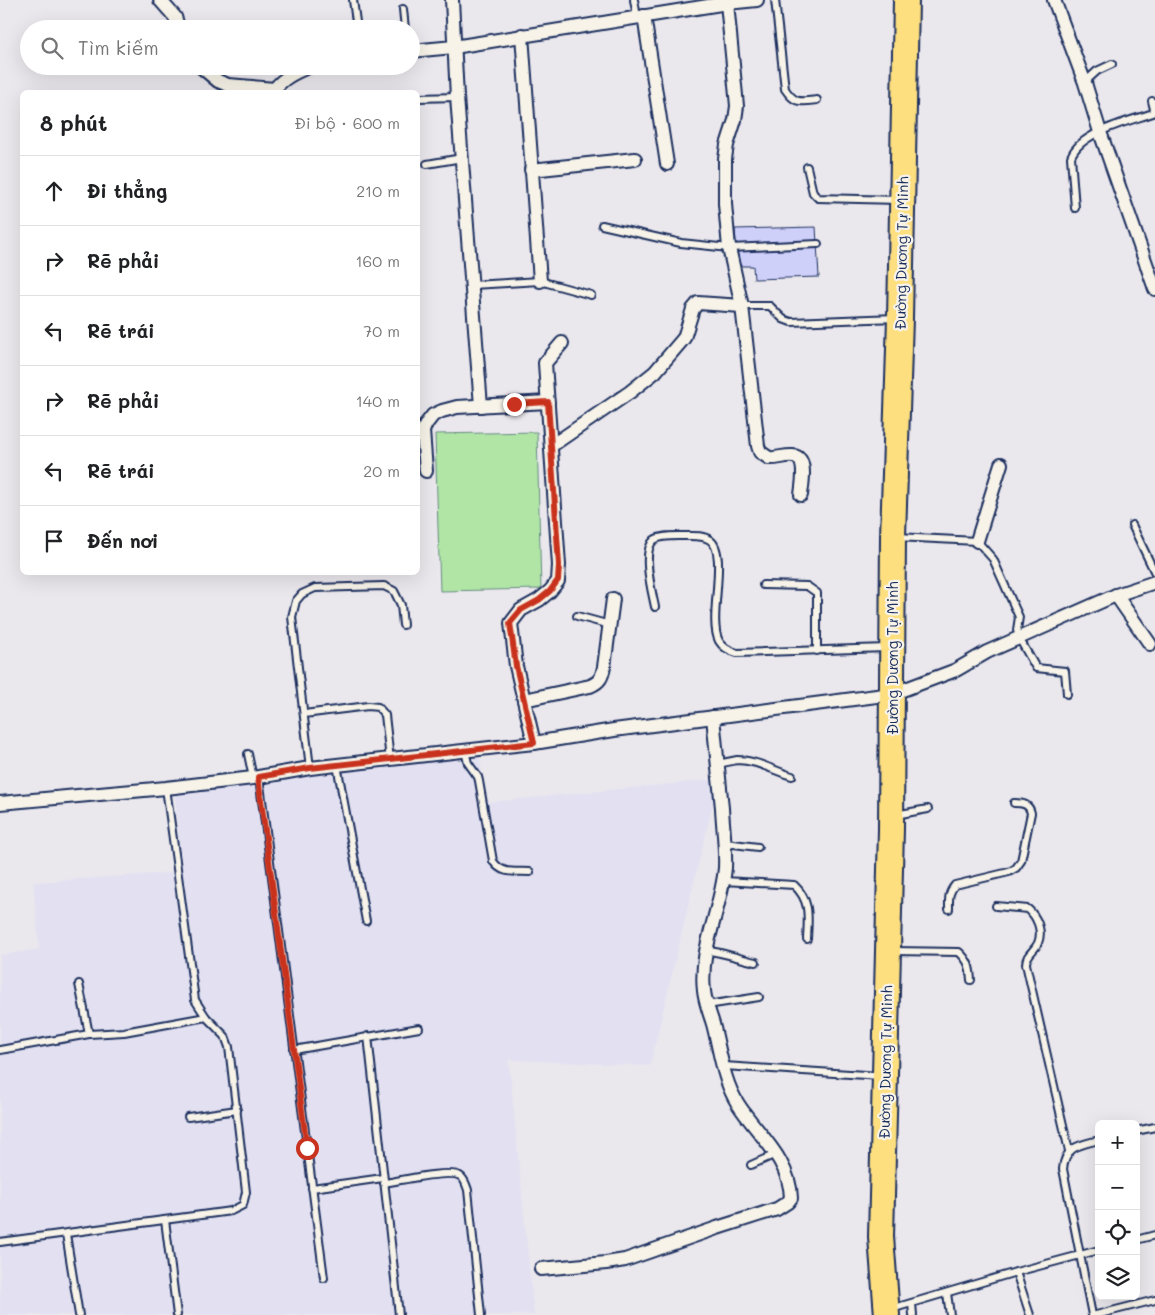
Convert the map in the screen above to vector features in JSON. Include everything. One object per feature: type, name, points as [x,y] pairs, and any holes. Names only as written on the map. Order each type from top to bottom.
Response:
[{"type":"highway","name":"Đường Dương Tự Minh","points":[[887,1313],[882,1237],[891,816],[893,536],[900,318],[906,0]]},
{"type":"street","points":[[160,0],[176,20]]},
{"type":"street","points":[[452,0],[457,97],[481,406]]},
{"type":"street","points":[[420,50],[454,47],[726,1],[757,0]]},
{"type":"street","points":[[1054,0],[1085,83],[1100,132],[1155,288]]},
{"type":"street","points":[[726,1],[737,106],[736,120],[727,145],[725,158],[725,204],[730,248],[742,306],[758,446],[760,452],[769,458],[798,457],[804,470],[801,495]]},
{"type":"street","points":[[640,16],[667,164]]},
{"type":"street","points":[[522,35],[540,281]]},
{"type":"street","points":[[211,75],[218,81],[228,85],[266,90]]},
{"type":"street","points":[[275,90],[294,75]]},
{"type":"street","points":[[531,170],[635,159]]},
{"type":"street","points":[[551,446],[655,372],[684,338],[693,308],[698,303],[742,306]]},
{"type":"street","points":[[534,743],[516,666],[510,623],[521,610],[550,591],[558,580],[559,565],[545,363],[562,343]]},
{"type":"street","points":[[426,471],[423,431],[433,415],[457,407],[548,402]]},
{"type":"street","points":[[977,541],[1002,464]]},
{"type":"street","points":[[0,803],[166,788],[310,768],[534,743],[892,694],[956,670],[987,652],[1116,595],[1155,582]]},
{"type":"street","points":[[1116,595],[1150,644]]},
{"type":"street","points":[[524,700],[590,686],[599,681],[602,677],[613,599]]},
{"type":"street","points":[[540,1269],[625,1260],[782,1206],[791,1198],[785,1173],[776,1154],[737,1102],[728,1083],[704,992],[707,951],[724,881],[725,844],[713,717]]},
{"type":"lane","points":[[353,0],[356,20]]},
{"type":"lane","points":[[634,0],[640,16]]},
{"type":"lane","points":[[775,0],[785,89],[791,98],[798,102],[817,100]]},
{"type":"lane","points":[[402,9],[404,20]]},
{"type":"lane","points":[[1085,83],[1096,71],[1112,64]]},
{"type":"lane","points":[[420,98],[457,97]]},
{"type":"lane","points":[[1075,208],[1071,157],[1074,150],[1100,132],[1153,113],[1152,101]]},
{"type":"lane","points":[[427,164],[462,158]]},
{"type":"lane","points":[[808,167],[812,193],[818,198],[902,200]]},
{"type":"lane","points":[[602,225],[681,243],[730,248],[818,244]]},
{"type":"lane","points":[[472,285],[540,281],[590,295]]},
{"type":"lane","points":[[742,306],[770,306],[783,319],[791,322],[900,318]]},
{"type":"lane","points":[[1132,525],[1155,572]]},
{"type":"lane","points":[[654,607],[648,562],[649,547],[655,539],[671,536],[703,536],[712,541],[718,554],[716,628],[719,640],[727,650],[737,653],[893,648]]},
{"type":"lane","points":[[893,536],[977,541],[993,559],[1019,617],[1017,630],[1019,638],[1036,668],[1065,671],[1067,694]]},
{"type":"lane","points":[[763,585],[807,586],[817,592],[817,651]]},
{"type":"lane","points":[[310,768],[292,617],[296,601],[302,594],[315,588],[384,586],[394,591],[401,605],[403,625]]},
{"type":"lane","points":[[577,616],[610,625]]},
{"type":"lane","points":[[304,714],[368,706],[378,707],[385,715],[390,760]]},
{"type":"lane","points":[[466,751],[468,763],[478,776],[494,861],[503,871],[530,872]]},
{"type":"lane","points":[[248,754],[256,777],[324,1278]]},
{"type":"lane","points":[[717,764],[736,760],[746,761],[792,776]]},
{"type":"lane","points":[[336,766],[366,921]]},
{"type":"lane","points":[[0,1242],[231,1211],[243,1206],[246,1192],[229,1047],[225,1036],[206,1017],[195,1000],[166,788]]},
{"type":"lane","points":[[949,910],[948,897],[950,890],[955,885],[1010,872],[1021,862],[1031,813],[1030,808],[1026,805],[1021,802],[1014,802]]},
{"type":"lane","points":[[891,816],[928,809]]},
{"type":"lane","points":[[725,844],[758,847]]},
{"type":"lane","points":[[724,881],[794,885],[802,893],[806,903],[808,918],[807,939]]},
{"type":"lane","points":[[996,906],[1028,909],[1038,922],[1040,934],[1038,942],[1027,957],[1026,964],[1069,1151]]},
{"type":"lane","points":[[707,951],[722,952],[756,962]]},
{"type":"lane","points":[[887,951],[959,952],[966,958],[970,966],[971,980]]},
{"type":"lane","points":[[79,984],[89,1034]]},
{"type":"lane","points":[[707,1005],[759,997]]},
{"type":"lane","points":[[0,1050],[89,1034],[124,1032],[206,1017]]},
{"type":"lane","points":[[294,1050],[419,1028]]},
{"type":"lane","points":[[368,1036],[399,1315]]},
{"type":"lane","points":[[724,1066],[885,1076]]},
{"type":"lane","points":[[188,1117],[237,1110]]},
{"type":"lane","points":[[1140,1130],[1155,1126]]},
{"type":"lane","points":[[1095,1141],[1080,1145],[1069,1151],[1064,1158],[1063,1168],[1094,1315],[1155,1300]]},
{"type":"lane","points":[[751,1165],[776,1154]]},
{"type":"lane","points":[[312,1188],[440,1174],[459,1176],[465,1181],[468,1190],[482,1315]]},
{"type":"lane","points":[[165,1220],[177,1315]]},
{"type":"lane","points":[[66,1234],[79,1315]]},
{"type":"lane","points":[[1140,1239],[1155,1235]]},
{"type":"lane","points":[[887,1313],[947,1292],[1095,1251]]},
{"type":"lane","points":[[1016,1272],[1030,1315]]},
{"type":"lane","points":[[947,1292],[950,1315]]},
{"type":"lane","points":[[912,1303],[913,1315]]},
{"type":"shaded area","points":[[479,754],[488,802],[719,779],[650,1066],[509,1060],[534,1315],[0,1315],[0,955],[39,949],[33,882],[182,872],[174,789]]},
{"type":"green space","points":[[537,432],[541,589],[440,591],[435,434]]},
{"type":"building","points":[[816,227],[819,277],[754,279],[753,266],[738,266],[735,229]]},
{"type":"route","points":[[307,1148],[258,777],[310,768],[534,743],[516,666],[510,623],[521,610],[550,591],[558,580],[559,565],[548,402],[514,404]]}]
